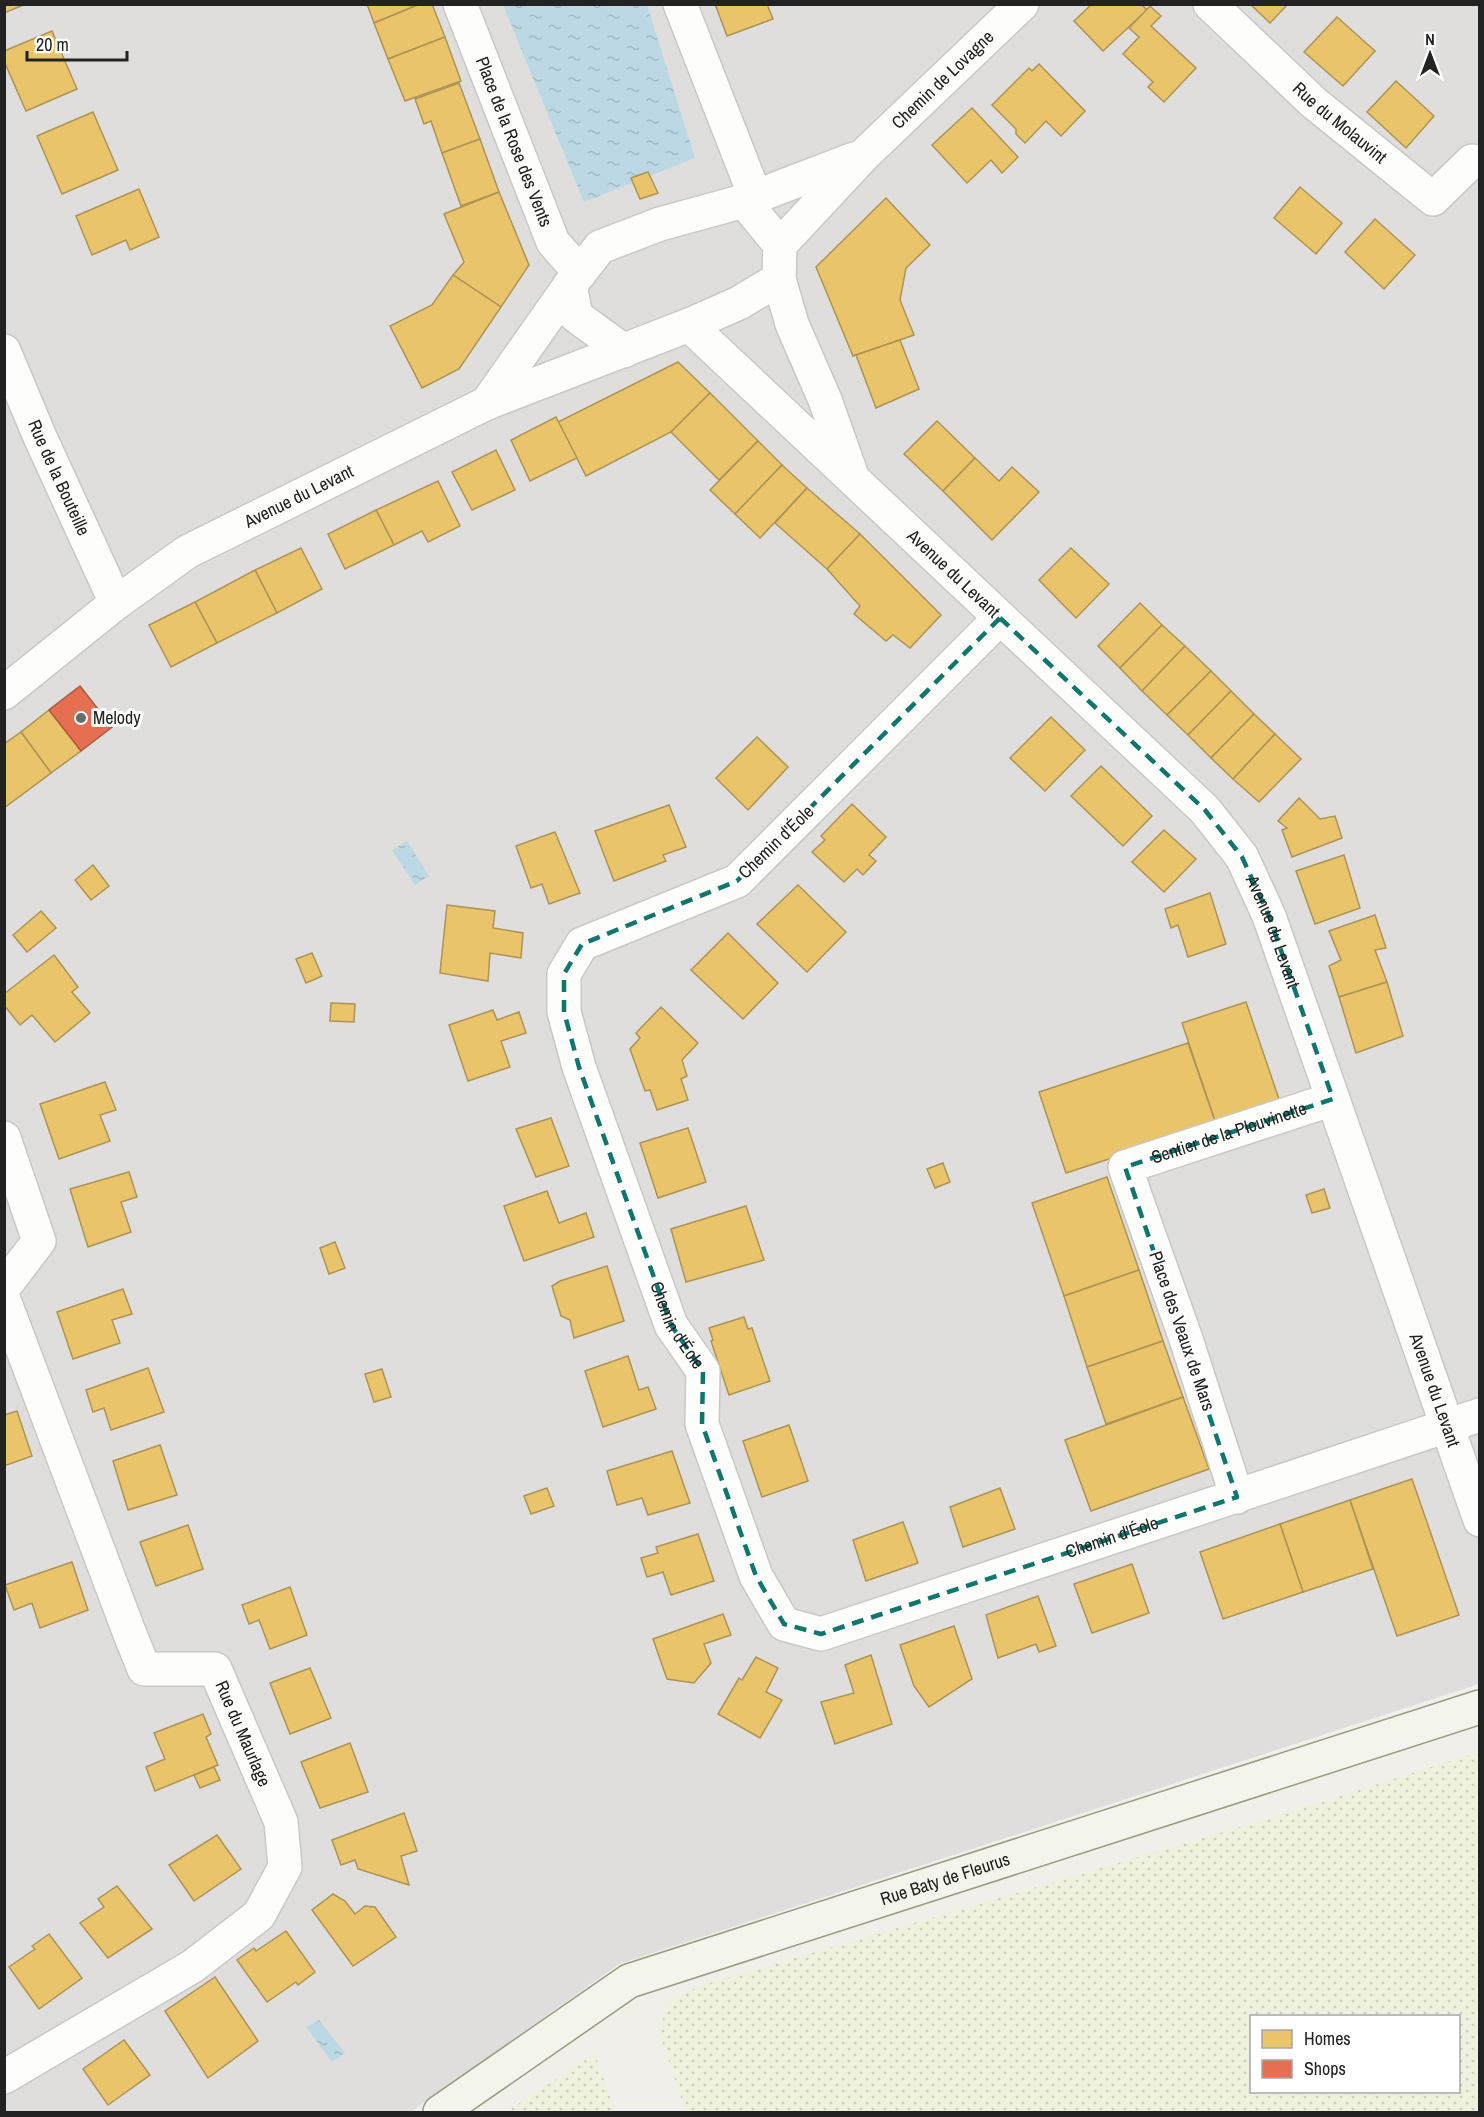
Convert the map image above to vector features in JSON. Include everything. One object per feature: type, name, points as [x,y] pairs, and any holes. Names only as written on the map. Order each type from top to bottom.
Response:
[{"type":"street","name":"Place de la Rose des Vents","points":[[459,4],[553,242],[575,279]]},
{"type":"street","points":[[680,4],[750,198],[780,244]]},
{"type":"street","name":"Chemin de Lovagne","points":[[780,244],[864,155],[1022,4]]},
{"type":"street","name":"Rue du Molauvint","points":[[1210,4],[1313,102],[1433,199],[1472,161]]},
{"type":"street","name":"Chemin de Lovagne","points":[[575,279],[600,247],[660,224],[750,198],[864,155]]},
{"type":"street","name":"Avenue du Levant","points":[[780,244],[780,279],[792,324],[825,400],[853,480]]},
{"type":"street","points":[[575,279],[576,316],[624,351]]},
{"type":"street","name":"Avenue du Levant","points":[[487,403],[575,279]]},
{"type":"street","name":"Avenue du Levant","points":[[4,693],[116,603],[187,552],[487,403],[689,325],[739,303],[780,279]]},
{"type":"street","name":"Avenue du Levant","points":[[689,325],[1205,810],[1242,857],[1269,916],[1479,1520]]},
{"type":"street","name":"Rue de la Bouteille","points":[[4,351],[40,437],[116,603]]},
{"type":"street","name":"Chemin d'Éole","points":[[1000,618],[737,881],[582,944],[564,974],[564,1012],[579,1067],[670,1325],[703,1371],[702,1424],[756,1576],[784,1623],[821,1634],[1479,1415]]},
{"type":"street","name":"Sentier de la Plouvinette","points":[[1125,1167],[1332,1099]]},
{"type":"street","points":[[4,1138],[39,1241],[4,1287]]},
{"type":"street","name":"Place des Veaux de Mars","points":[[1125,1167],[1186,1339],[1237,1497]]},
{"type":"street","name":"Rue du Maurlage","points":[[4,1300],[144,1669],[215,1669],[281,1822],[285,1867],[260,1915],[193,1966],[4,2077]]},
{"type":"street","name":"Rue Baty de Fleurus","points":[[440,2112],[629,1981],[1479,1707]]},
{"type":"highlighted area","points":[[1000,618],[1205,810],[1242,857],[1269,916],[1333,1099],[1125,1167],[1237,1497],[821,1634],[784,1624],[756,1576],[702,1424],[703,1371],[671,1325],[579,1067],[564,1012],[564,974],[582,944],[737,881]]},
{"type":"shaded area","points":[[5,5],[1479,5],[1479,1684],[619,1964],[411,2112],[5,2112]]},
{"type":"shaded area","points":[[1268,1134],[1276,1156],[1240,1168],[1232,1145]]},
{"type":"shaded area","points":[[1355,1202],[1418,1389],[1409,1392],[1343,1206]]},
{"type":"shaded area","points":[[1175,1208],[1194,1266],[1172,1274],[1151,1216]]},
{"type":"shaded area","points":[[1197,1272],[1214,1317],[1190,1325],[1173,1279]]},
{"type":"shaded area","points":[[1220,1339],[1237,1384],[1213,1392],[1196,1346]]},
{"type":"shaded area","points":[[1239,1391],[1249,1425],[1228,1434],[1215,1398]]},
{"type":"shaded area","points":[[1366,1413],[1373,1436],[1338,1449],[1331,1426]]},
{"type":"green space","points":[[1479,1752],[1479,2112],[686,2112],[659,2032],[668,2004],[697,1987],[1264,1820]]},
{"type":"green space","points":[[595,2054],[615,2112],[506,2112]]},
{"type":"water","points":[[503,5],[647,5],[695,158],[584,202]]},
{"type":"water","points":[[407,841],[429,876],[415,885],[392,850]]},
{"type":"water","points":[[319,2020],[345,2053],[332,2062],[306,2027]]},
{"type":"building: Homes","points":[[4,4],[26,4],[4,13]]},
{"type":"building: Homes","points":[[367,4],[420,4],[374,23]]},
{"type":"building: Homes","points":[[420,4],[432,4],[445,37],[388,59],[374,23]]},
{"type":"building: Homes","points":[[715,4],[767,4],[773,19],[727,36]]},
{"type":"building: Homes","points":[[1092,4],[1141,4],[1147,10],[1103,51],[1074,21]]},
{"type":"building: Homes","points":[[1250,4],[1288,4],[1270,23]]},
{"type":"building: Homes","points":[[1150,6],[1161,16],[1151,26],[1196,68],[1164,102],[1148,87],[1153,82],[1123,54],[1139,37],[1129,28]]},
{"type":"building: Homes","points":[[1337,17],[1375,51],[1343,86],[1304,52]]},
{"type":"building: Homes","points":[[52,31],[77,89],[26,111],[4,61],[4,51]]},
{"type":"building: Homes","points":[[445,37],[461,81],[405,101],[388,59]]},
{"type":"building: Homes","points":[[1039,64],[1085,111],[1061,136],[1046,121],[1025,143],[1016,134],[1016,129],[992,105],[1029,68],[1032,71]]},
{"type":"building: Homes","points":[[1396,81],[1434,116],[1406,148],[1367,112]]},
{"type":"building: Homes","points":[[459,83],[480,139],[442,153],[431,121],[424,124],[415,99]]},
{"type":"building: Homes","points":[[972,108],[1018,157],[1002,173],[991,160],[967,183],[932,145]]},
{"type":"building: Homes","points":[[93,112],[118,170],[62,194],[37,136]]},
{"type":"building: Homes","points":[[480,139],[499,192],[461,206],[442,153]]},
{"type":"building: Homes","points":[[648,172],[658,193],[640,199],[631,178]]},
{"type":"building: Homes","points":[[1300,187],[1342,223],[1316,254],[1274,218]]},
{"type":"building: Homes","points":[[139,189],[159,237],[130,250],[126,240],[92,255],[76,216]]},
{"type":"building: Homes","points":[[499,192],[529,265],[501,307],[453,275],[464,262],[444,214]]},
{"type":"building: Homes","points":[[886,198],[930,245],[906,268],[900,300],[914,335],[853,356],[816,267]]},
{"type":"building: Homes","points":[[1375,219],[1415,255],[1384,289],[1345,252]]},
{"type":"building: Homes","points":[[453,275],[501,307],[459,369],[422,388],[390,326],[432,305]]},
{"type":"building: Homes","points":[[900,340],[919,389],[876,408],[856,355]]},
{"type":"building: Homes","points":[[678,362],[710,393],[671,432],[586,476],[558,422]]},
{"type":"building: Homes","points":[[710,393],[758,441],[719,480],[671,432]]},
{"type":"building: Homes","points":[[556,417],[577,458],[530,481],[511,440]]},
{"type":"building: Homes","points":[[937,421],[975,458],[943,491],[904,454]]},
{"type":"building: Homes","points":[[758,441],[782,465],[735,514],[710,490]]},
{"type":"building: Homes","points":[[496,450],[515,490],[472,510],[452,472]]},
{"type":"building: Homes","points":[[975,458],[999,481],[1012,467],[1039,492],[992,540],[943,491]]},
{"type":"building: Homes","points":[[782,465],[807,488],[760,538],[735,514]]},
{"type":"building: Homes","points":[[438,481],[460,526],[428,542],[422,531],[394,545],[376,510]]},
{"type":"building: Homes","points":[[807,488],[860,534],[827,569],[775,523]]},
{"type":"building: Homes","points":[[376,510],[394,545],[345,569],[328,534]]},
{"type":"building: Homes","points":[[860,534],[941,615],[910,648],[893,635],[886,641],[854,614],[860,606],[827,569]]},
{"type":"building: Homes","points":[[301,548],[322,589],[277,613],[255,570]]},
{"type":"building: Homes","points":[[1071,548],[1109,584],[1076,618],[1039,580]]},
{"type":"building: Homes","points":[[255,570],[277,613],[217,643],[195,602]]},
{"type":"building: Homes","points":[[195,602],[217,643],[171,667],[149,625]]},
{"type":"building: Homes","points":[[1140,603],[1162,625],[1120,668],[1098,646]]},
{"type":"building: Homes","points":[[1162,625],[1185,646],[1142,691],[1120,668]]},
{"type":"building: Homes","points":[[1185,646],[1211,671],[1167,715],[1142,691]]},
{"type":"building: Homes","points":[[1211,671],[1231,691],[1188,735],[1167,715]]},
{"type":"building: Homes","points":[[1231,691],[1254,714],[1211,758],[1188,735]]},
{"type":"building: Homes","points":[[49,710],[81,751],[51,773],[21,732]]},
{"type":"building: Homes","points":[[1254,714],[1275,734],[1233,779],[1211,758]]},
{"type":"building: Homes","points":[[1051,717],[1085,750],[1045,791],[1010,758]]},
{"type":"building: Homes","points":[[21,732],[51,773],[4,808],[4,744]]},
{"type":"building: Homes","points":[[1275,734],[1301,759],[1259,802],[1233,779]]},
{"type":"building: Homes","points":[[757,737],[788,767],[748,810],[716,778]]},
{"type":"building: Homes","points":[[1101,766],[1152,816],[1123,846],[1071,796]]},
{"type":"building: Homes","points":[[1299,798],[1320,819],[1335,816],[1342,838],[1292,857],[1282,830],[1287,828],[1278,821]]},
{"type":"building: Homes","points":[[852,804],[886,837],[869,855],[876,861],[863,875],[857,869],[844,882],[812,852],[825,840],[821,836]]},
{"type":"building: Homes","points":[[669,805],[686,847],[663,855],[666,861],[614,881],[595,831]]},
{"type":"building: Homes","points":[[1164,830],[1196,859],[1164,892],[1132,862]]},
{"type":"building: Homes","points":[[555,832],[580,893],[549,904],[542,884],[531,888],[516,846]]},
{"type":"building: Homes","points":[[1344,855],[1360,908],[1315,924],[1296,871]]},
{"type":"building: Homes","points":[[93,865],[109,886],[91,900],[75,880]]},
{"type":"building: Homes","points":[[798,885],[846,932],[807,972],[757,924]]},
{"type":"building: Homes","points":[[1210,893],[1226,944],[1188,957],[1178,925],[1171,928],[1165,909]]},
{"type":"building: Homes","points":[[447,905],[495,911],[493,928],[523,933],[521,958],[490,953],[488,981],[440,973]]},
{"type":"building: Homes","points":[[41,911],[56,928],[27,952],[13,935]]},
{"type":"building: Homes","points":[[1375,915],[1386,948],[1375,950],[1387,982],[1339,997],[1329,966],[1341,960],[1329,931]]},
{"type":"building: Homes","points":[[728,933],[778,983],[743,1019],[691,970]]},
{"type":"building: Homes","points":[[312,953],[322,976],[306,983],[296,959]]},
{"type":"building: Homes","points":[[54,955],[78,987],[72,992],[90,1013],[55,1042],[32,1015],[20,1025],[4,1005],[4,994]]},
{"type":"building: Homes","points":[[1387,982],[1403,1036],[1356,1053],[1339,997]]},
{"type":"building: Homes","points":[[1246,1002],[1280,1102],[1216,1124],[1182,1023]]},
{"type":"building: Homes","points":[[331,1003],[355,1004],[354,1022],[330,1021]]},
{"type":"building: Homes","points":[[661,1007],[698,1043],[682,1060],[687,1076],[681,1079],[688,1100],[657,1110],[650,1090],[645,1091],[630,1049],[640,1038],[636,1033]]},
{"type":"building: Homes","points":[[493,1010],[497,1020],[519,1012],[526,1033],[501,1041],[510,1067],[468,1081],[449,1025]]},
{"type":"building: Homes","points":[[1188,1043],[1216,1124],[1066,1173],[1039,1092]]},
{"type":"building: Homes","points":[[105,1082],[116,1110],[100,1115],[110,1141],[59,1159],[40,1104]]},
{"type":"building: Homes","points":[[551,1118],[569,1166],[536,1177],[516,1129]]},
{"type":"building: Homes","points":[[688,1128],[706,1182],[658,1198],[640,1143]]},
{"type":"building: Homes","points":[[943,1163],[950,1182],[935,1188],[927,1169]]},
{"type":"building: Homes","points":[[129,1172],[137,1197],[121,1202],[131,1232],[88,1247],[70,1189]]},
{"type":"building: Homes","points":[[1107,1177],[1139,1270],[1064,1296],[1032,1203]]},
{"type":"building: Homes","points":[[1324,1189],[1330,1208],[1312,1213],[1306,1195]]},
{"type":"building: Homes","points":[[547,1191],[559,1223],[586,1213],[594,1237],[524,1261],[504,1206]]},
{"type":"building: Homes","points":[[746,1206],[764,1260],[686,1282],[671,1229]]},
{"type":"building: Homes","points":[[335,1242],[345,1268],[329,1274],[320,1248]]},
{"type":"building: Homes","points":[[607,1266],[624,1321],[574,1338],[570,1320],[561,1316],[552,1286],[560,1281]]},
{"type":"building: Homes","points":[[1139,1270],[1163,1341],[1087,1367],[1064,1296]]},
{"type":"building: Homes","points":[[123,1289],[132,1314],[112,1320],[120,1343],[73,1359],[57,1312]]},
{"type":"building: Homes","points":[[744,1317],[748,1329],[752,1328],[770,1381],[729,1395],[711,1341],[713,1340],[709,1328]]},
{"type":"building: Homes","points":[[1163,1341],[1183,1397],[1106,1424],[1087,1367]]},
{"type":"building: Homes","points":[[628,1356],[639,1390],[648,1387],[656,1409],[603,1427],[585,1371]]},
{"type":"building: Homes","points":[[148,1368],[164,1412],[111,1430],[104,1408],[93,1412],[86,1390]]},
{"type":"building: Homes","points":[[382,1369],[391,1397],[374,1402],[365,1374]]},
{"type":"building: Homes","points":[[1183,1397],[1209,1469],[1091,1511],[1065,1440]]},
{"type":"building: Homes","points":[[17,1411],[32,1456],[4,1466],[4,1415]]},
{"type":"building: Homes","points":[[789,1425],[808,1481],[762,1497],[743,1441]]},
{"type":"building: Homes","points":[[160,1445],[177,1495],[128,1510],[113,1461]]},
{"type":"building: Homes","points":[[672,1451],[690,1503],[648,1515],[642,1498],[617,1505],[607,1471]]},
{"type":"building: Homes","points":[[1412,1479],[1459,1615],[1397,1636],[1350,1500]]},
{"type":"building: Homes","points":[[547,1488],[554,1506],[531,1514],[524,1496]]},
{"type":"building: Homes","points":[[1000,1488],[1015,1529],[963,1547],[950,1507]]},
{"type":"building: Homes","points":[[1350,1500],[1373,1569],[1303,1592],[1280,1524]]},
{"type":"building: Homes","points":[[903,1522],[918,1563],[866,1581],[853,1540]]},
{"type":"building: Homes","points":[[1280,1524],[1303,1592],[1223,1619],[1200,1552]]},
{"type":"building: Homes","points":[[188,1525],[203,1569],[156,1586],[140,1542]]},
{"type":"building: Homes","points":[[698,1534],[714,1581],[671,1595],[663,1572],[647,1577],[641,1558],[658,1553],[656,1547]]},
{"type":"building: Homes","points":[[72,1562],[88,1610],[40,1628],[32,1603],[14,1610],[5,1585]]},
{"type":"building: Homes","points":[[1132,1564],[1149,1613],[1092,1633],[1074,1584]]},
{"type":"building: Homes","points":[[290,1587],[307,1635],[270,1649],[259,1620],[249,1624],[242,1605]]},
{"type":"building: Homes","points":[[1038,1596],[1056,1646],[1039,1652],[1036,1644],[998,1658],[986,1615]]},
{"type":"building: Homes","points":[[723,1614],[731,1635],[704,1644],[711,1663],[694,1683],[667,1679],[653,1639]]},
{"type":"building: Homes","points":[[954,1626],[972,1679],[929,1707],[914,1686],[900,1645]]},
{"type":"building: Homes","points":[[871,1655],[892,1724],[835,1744],[821,1702],[854,1693],[845,1665]]},
{"type":"building: Homes","points":[[756,1657],[778,1668],[766,1692],[782,1700],[760,1738],[718,1714],[739,1678],[742,1680]]},
{"type":"building: Homes","points":[[310,1668],[331,1718],[290,1734],[270,1683]]},
{"type":"building: Homes","points":[[203,1714],[211,1734],[206,1737],[218,1765],[155,1791],[146,1767],[165,1759],[154,1733]]},
{"type":"building: Homes","points":[[350,1743],[368,1792],[320,1808],[301,1762]]},
{"type":"building: Homes","points":[[214,1767],[220,1780],[200,1788],[194,1775]]},
{"type":"building: Homes","points":[[404,1813],[417,1851],[401,1856],[409,1885],[358,1869],[355,1860],[341,1865],[332,1840]]},
{"type":"building: Homes","points":[[217,1835],[241,1869],[194,1901],[169,1865]]},
{"type":"building: Homes","points":[[117,1886],[152,1929],[108,1958],[80,1923],[104,1907],[98,1899]]},
{"type":"building: Homes","points":[[333,1894],[345,1901],[355,1914],[365,1906],[375,1907],[396,1937],[353,1966],[312,1910]]},
{"type":"building: Homes","points":[[286,1931],[315,1972],[298,1985],[296,1982],[267,2002],[237,1960],[254,1948],[256,1951]]},
{"type":"building: Homes","points":[[49,1934],[82,1978],[39,2009],[9,1967],[35,1949],[32,1946]]},
{"type":"building: Homes","points":[[215,1977],[258,2041],[208,2078],[165,2011]]},
{"type":"building: Homes","points":[[124,2040],[150,2075],[108,2105],[83,2069]]},
{"type":"building: Shops","name":"Melody","points":[[80,686],[112,727],[81,751],[49,710]]},
{"type":"place","name":"Melody","points":[[81,718]]}]
